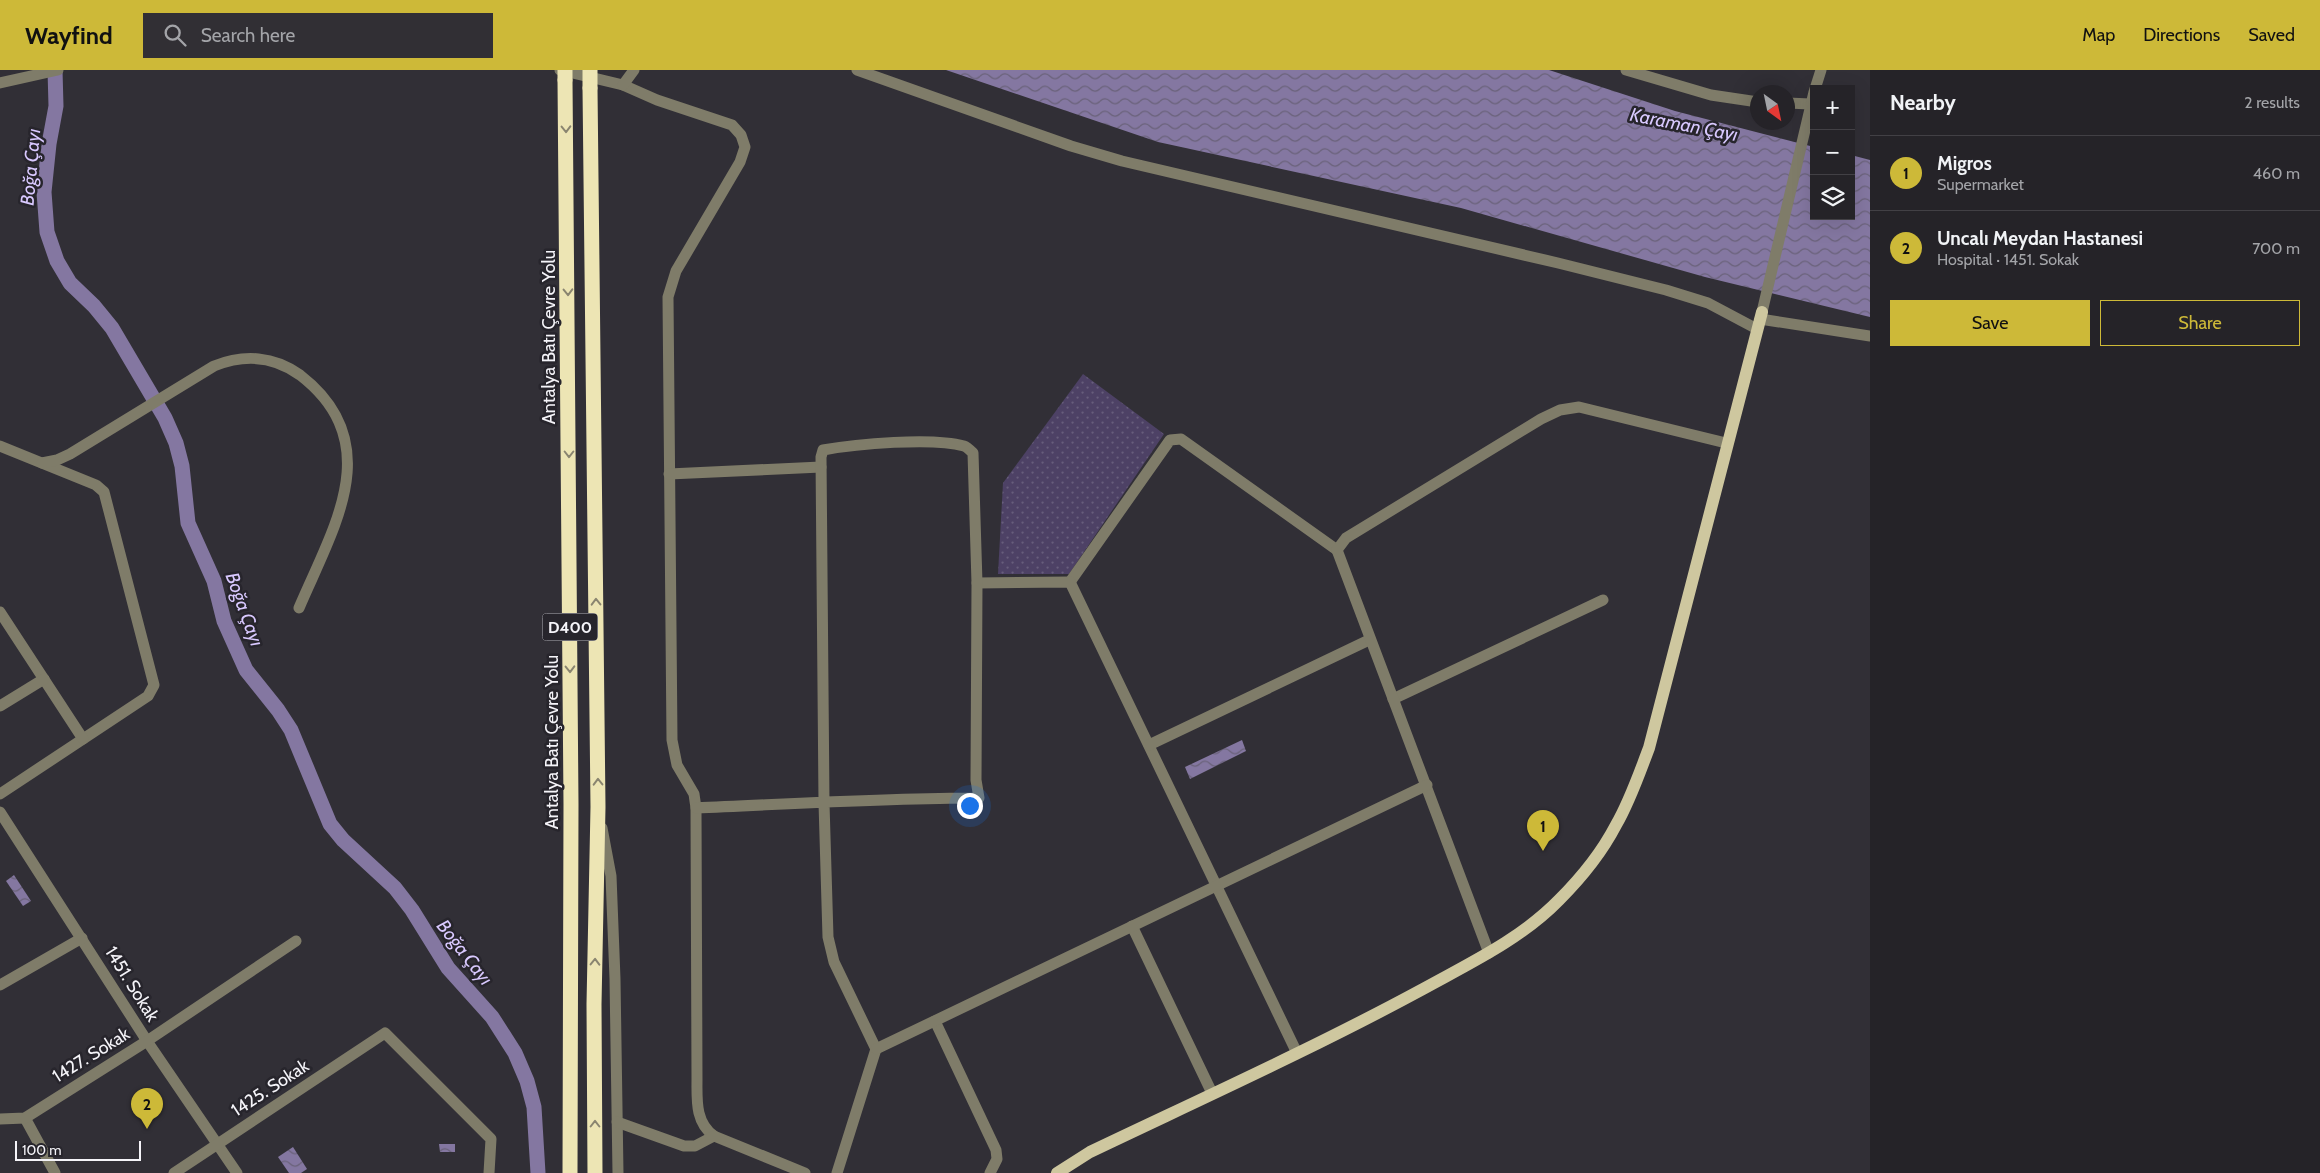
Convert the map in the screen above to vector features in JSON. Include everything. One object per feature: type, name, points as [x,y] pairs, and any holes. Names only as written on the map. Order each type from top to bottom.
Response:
[{"type":"highway","points":[[590,70],[598,807],[594,1004],[595,1173]]},
{"type":"highway","name":"Antalya Batı Çevre Yolu","points":[[564,73],[571,804],[570,1173]]},
{"type":"main road","points":[[1057,1173],[1090,1152],[1380,1012],[1489,953],[1522,932],[1558,900],[1591,861],[1616,826],[1632,792],[1648,748],[1726,443],[1760,320]]},
{"type":"street","points":[[0,83],[58,70]]},
{"type":"street","points":[[623,85],[634,70]]},
{"type":"street","points":[[857,70],[1071,146],[1122,161],[1558,263],[1666,290],[1760,320],[1870,336]]},
{"type":"street","points":[[1626,70],[1711,95],[1750,101]]},
{"type":"street","points":[[1816,85],[1821,70]]},
{"type":"street","points":[[564,73],[623,85],[656,100],[732,125],[741,135],[745,147],[740,162],[676,271],[668,297],[672,740],[677,766],[694,794],[696,808],[698,1106],[702,1124],[714,1136],[805,1173]]},
{"type":"street","points":[[1760,320],[1810,104],[1795,104]]},
{"type":"street","points":[[42,463],[57,460],[70,454],[214,366],[233,358],[254,358],[275,362],[293,370],[312,384],[338,420],[346,440],[348,482],[339,514],[299,608]]},
{"type":"street","points":[[1337,550],[1346,538],[1541,419],[1560,410],[1580,407],[1726,443]]},
{"type":"street","points":[[1070,582],[1170,440],[1181,439],[1337,550],[1369,640],[1427,785],[1489,953]]},
{"type":"street","points":[[696,808],[824,803],[979,798],[976,780],[977,583],[973,453],[966,446],[934,442],[844,446],[823,450],[821,467],[824,803],[828,937],[834,962],[876,1049],[837,1173]]},
{"type":"street","points":[[0,446],[96,485],[104,492],[154,685],[148,696],[0,794]]},
{"type":"street","points":[[669,474],[821,467]]},
{"type":"street","points":[[977,583],[1070,582]]},
{"type":"street","points":[[1070,582],[1297,1053]]},
{"type":"street","points":[[1393,699],[1603,600]]},
{"type":"street","points":[[0,612],[82,739]]},
{"type":"street","points":[[1149,744],[1369,640]]},
{"type":"street","points":[[0,706],[44,680]]},
{"type":"street","points":[[876,1049],[1427,785]]},
{"type":"street","points":[[598,807],[611,876],[618,1173]]},
{"type":"street","name":"1451. Sokak","points":[[0,812],[147,1041],[237,1173]]},
{"type":"street","points":[[1132,926],[1212,1094]]},
{"type":"street","points":[[0,985],[82,938]]},
{"type":"street","name":"1427. Sokak","points":[[24,1118],[147,1041],[296,940]]},
{"type":"street","points":[[935,1020],[996,1150],[997,1159],[990,1173]]},
{"type":"street","name":"1425. Sokak","points":[[174,1173],[385,1032],[490,1139],[489,1173]]},
{"type":"street","points":[[0,1118],[24,1118],[55,1173]]},
{"type":"street","points":[[617,1122],[684,1146],[695,1146],[714,1136]]},
{"type":"shaded area","points":[[1083,374],[1164,434],[1069,574],[998,574],[1003,483]]},
{"type":"water","name":"Karaman Çayı","points":[[946,70],[1549,70],[1675,111],[1810,146],[1810,220],[1855,220],[1855,156],[1870,160],[1870,317],[1705,277],[1461,208],[1158,142]]},
{"type":"water","points":[[1242,740],[1246,751],[1190,779],[1185,767]]},
{"type":"water","points":[[14,875],[31,901],[23,906],[6,881]]},
{"type":"water","points":[[439,1144],[455,1144],[455,1152],[440,1152]]},
{"type":"water","points":[[293,1147],[307,1169],[301,1173],[289,1173],[278,1157]]},
{"type":"waterway","name":"Boğa Çayı","points":[[55,70],[56,106],[49,144],[44,192],[47,232],[57,261],[70,283],[94,306],[112,328],[165,418],[176,443],[182,466],[188,523],[214,581],[224,621],[246,670],[278,710],[291,730],[330,824],[343,840],[395,888],[412,910],[448,968],[492,1017],[515,1053],[527,1081],[534,1107],[538,1173]]},
{"type":"place","name":"Migros","points":[[1543,851]]},
{"type":"place","name":"Uncalı Meydan Hastanesi","points":[[147,1129]]}]
